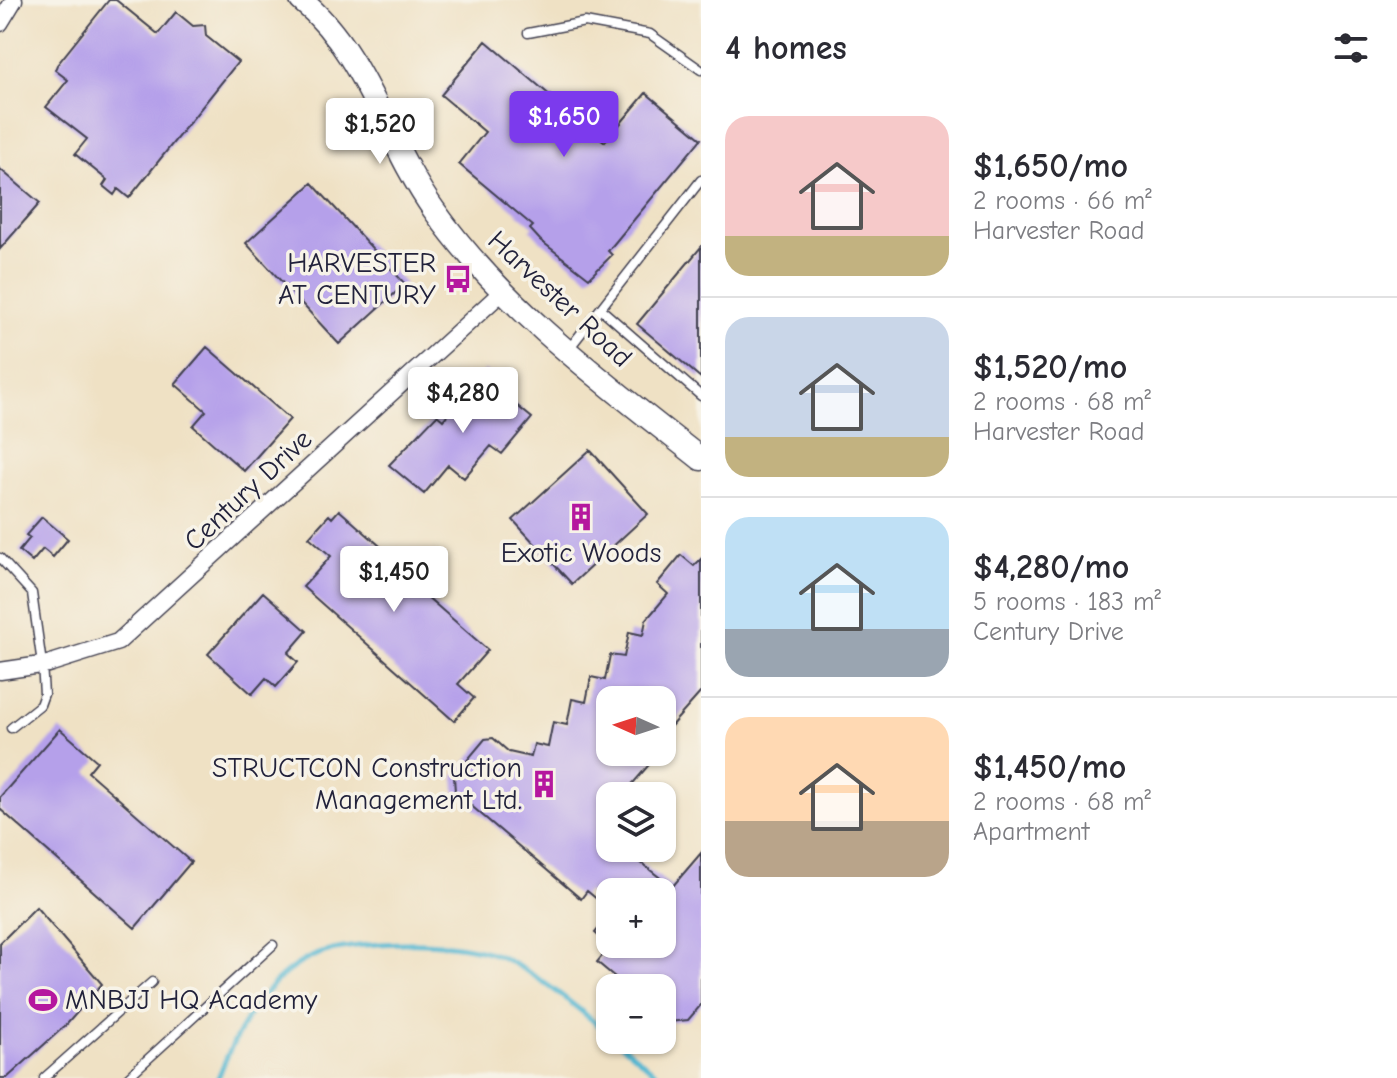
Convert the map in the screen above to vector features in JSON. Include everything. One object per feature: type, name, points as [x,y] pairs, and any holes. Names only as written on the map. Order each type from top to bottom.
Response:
[{"type":"main road","name":"Harvester Road","points":[[301,0],[340,41],[432,208],[502,292],[567,350],[701,459]]},
{"type":"street","points":[[0,23],[14,0]]},
{"type":"street","name":"Century Drive","points":[[0,671],[42,664],[118,642],[502,292]]},
{"type":"lane","points":[[528,33],[585,22],[650,34],[701,70]]},
{"type":"lane","points":[[567,350],[701,180]]},
{"type":"lane","points":[[601,309],[701,396]]},
{"type":"lane","points":[[0,558],[32,593],[44,694],[40,705],[11,728]]},
{"type":"lane","points":[[127,1078],[273,945]]},
{"type":"lane","points":[[44,1078],[152,982]]},
{"type":"building","points":[[109,0],[116,0],[158,34],[176,12],[193,26],[205,25],[206,36],[238,62],[129,198],[118,189],[114,195],[103,186],[107,180],[75,154],[87,139],[46,107],[68,80],[55,70],[57,65]]},
{"type":"building","points":[[486,41],[605,142],[646,93],[701,139],[608,251],[612,255],[589,278],[540,240],[530,229],[533,226],[459,164],[485,132],[441,95]]},
{"type":"building","points":[[0,169],[40,203],[0,249]]},
{"type":"building","points":[[312,183],[405,284],[339,344],[246,243]]},
{"type":"building","points":[[701,247],[701,378],[637,324]]},
{"type":"building","points":[[207,347],[290,419],[244,471],[193,426],[206,411],[175,384]]},
{"type":"building","points":[[485,370],[495,379],[503,378],[504,395],[532,418],[502,454],[491,446],[464,478],[448,465],[424,494],[389,465],[437,415],[443,420]]},
{"type":"building","name":"Exotic Woods","points":[[590,450],[648,514],[572,584],[513,520]]},
{"type":"building","points":[[339,510],[429,589],[425,595],[488,650],[458,684],[474,698],[454,721],[303,587],[331,556],[309,537],[329,515],[332,518]]},
{"type":"building","points":[[42,517],[68,539],[53,557],[43,549],[32,562],[19,551],[30,538],[26,535]]},
{"type":"building","name":"STRUCTCON Construction Management Ltd.","points":[[681,555],[694,566],[701,559],[701,692],[676,720],[676,686],[596,686],[596,766],[648,766],[634,782],[596,782],[596,862],[640,862],[660,878],[596,878],[596,898],[587,891],[581,899],[455,792],[454,776],[485,739],[493,738],[509,752],[531,757],[534,744],[548,747],[553,722],[567,725],[572,699],[586,702],[591,677],[605,680],[610,655],[624,657],[629,632],[643,635],[646,620],[668,594],[657,584]]},
{"type":"building","points":[[263,592],[307,631],[288,653],[298,662],[276,687],[266,678],[252,694],[208,654]]},
{"type":"building","points":[[60,729],[97,761],[88,772],[191,862],[135,928],[0,809],[0,797]]},
{"type":"building","name":"STRUCTCON Construction Management Ltd.","points":[[701,853],[701,1005],[688,1020],[676,1021],[676,974],[611,974],[597,962],[600,958],[676,958],[676,882]]},
{"type":"building","name":"MNBJJ HQ Academy","points":[[36,907],[102,984],[67,1024],[7,1078],[0,1078],[0,943]]},
{"type":"waterway","points":[[218,1078],[246,1021],[272,986],[305,960],[354,946],[427,943],[491,953],[544,983],[596,1024]]},
{"type":"waterway","points":[[633,1054],[662,1078]]},
{"type":"place","name":"HARVESTER AT CENTURY","points":[[458,279]]},
{"type":"place","name":"Exotic Woods","points":[[581,517]]},
{"type":"place","name":"STRUCTCON Construction Management Ltd.","points":[[544,784]]},
{"type":"place","name":"MNBJJ HQ Academy","points":[[43,1000]]}]
